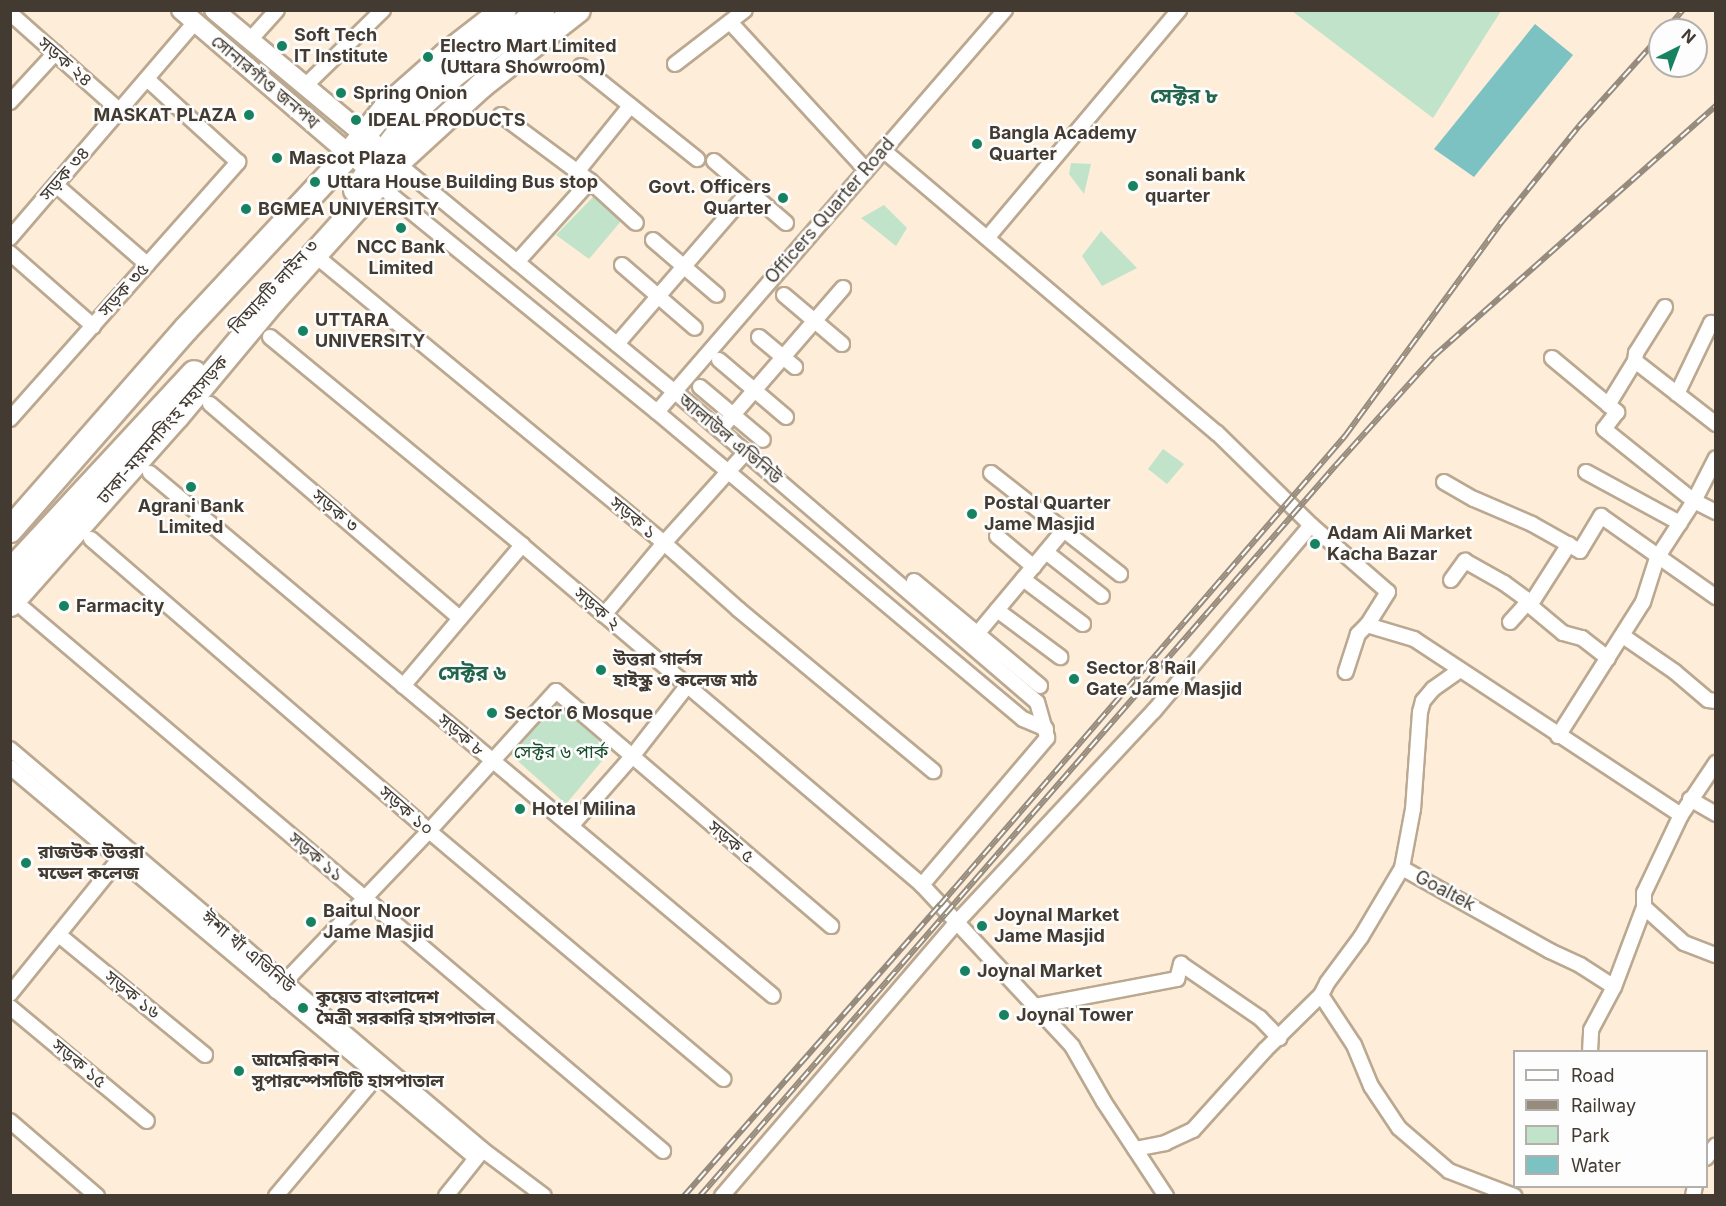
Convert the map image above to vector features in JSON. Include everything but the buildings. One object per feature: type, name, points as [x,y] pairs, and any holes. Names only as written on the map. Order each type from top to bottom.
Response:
[{"type":"highway","points":[[10,531],[186,329],[356,145],[386,108],[418,78],[504,10]]},
{"type":"highway","name":"বিআরটি লাইন ৩","points":[[10,572],[322,237],[390,158],[416,110],[456,73],[542,10]]},
{"type":"highway","name":"ঢাকা-ময়মনসিংহ মহাসড়ক","points":[[17,606],[274,300],[323,262],[390,158],[579,10]]},
{"type":"main road","name":"সোনারগাঁও জনপথ","points":[[214,10],[305,86],[356,145]]},
{"type":"main road","name":"সোনারগাঁও জনপথ","points":[[188,16],[356,145],[390,158]]},
{"type":"street","points":[[249,40],[277,10]]},
{"type":"street","points":[[305,86],[383,10]]},
{"type":"street","points":[[675,64],[745,10]]},
{"type":"street","name":"Officers Quarter Road","points":[[657,412],[1005,10]]},
{"type":"street","points":[[988,237],[1179,10]]},
{"type":"street","name":"সড়ক ২৪","points":[[10,14],[120,111]]},
{"type":"street","name":"সড়ক ৩৪","points":[[10,238],[147,79],[188,16]]},
{"type":"street","points":[[730,22],[866,170]]},
{"type":"street","points":[[10,102],[55,53]]},
{"type":"street","points":[[581,66],[697,159]]},
{"type":"street","name":"সড়ক ৩৫","points":[[10,419],[238,162],[147,79]]},
{"type":"street","points":[[578,172],[630,106]]},
{"type":"street","points":[[501,116],[590,181],[636,223]]},
{"type":"street","points":[[356,145],[391,195],[657,412],[1023,719],[1046,729],[1047,738],[922,885]]},
{"type":"street","points":[[883,150],[1217,433],[1311,525],[1388,592],[1367,626],[1358,634],[1346,672]]},
{"type":"street","name":"আলাউল এভিনিউ","points":[[390,158],[973,638],[1037,702],[1046,729]]},
{"type":"street","points":[[714,161],[786,223]]},
{"type":"street","points":[[517,262],[590,181]]},
{"type":"street","points":[[56,185],[147,264]]},
{"type":"street","points":[[617,344],[749,191]]},
{"type":"street","points":[[653,240],[717,295]]},
{"type":"street","points":[[10,253],[93,326]]},
{"type":"street","name":"সড়ক ১","points":[[323,262],[664,543],[747,617],[933,771]]},
{"type":"street","points":[[622,265],[695,328]]},
{"type":"street","points":[[720,430],[843,288]]},
{"type":"street","points":[[784,295],[842,344]]},
{"type":"street","points":[[1608,405],[1635,361],[1636,353],[1665,308]]},
{"type":"street","points":[[1677,394],[1711,323],[1716,324]]},
{"type":"street","name":"সড়ক ২","points":[[270,337],[522,545],[922,885],[1072,1046],[1104,1102],[1166,1196]]},
{"type":"street","points":[[759,338],[795,367]]},
{"type":"street","points":[[1552,358],[1617,412],[1604,429],[1694,501],[1716,512]]},
{"type":"street","points":[[719,360],[786,417]]},
{"type":"street","points":[[1635,361],[1716,424]]},
{"type":"street","points":[[700,387],[763,440]]},
{"type":"street","name":"সড়ক ৩","points":[[210,404],[460,618]]},
{"type":"street","points":[[604,615],[664,543],[746,452]]},
{"type":"street","points":[[1558,736],[1643,602],[1657,558],[1694,501],[1716,458]]},
{"type":"street","points":[[1586,472],[1680,523]]},
{"type":"street","name":"সড়ক ৮","points":[[150,473],[773,996]]},
{"type":"street","points":[[991,473],[1120,574]]},
{"type":"street","points":[[1444,482],[1474,499],[1532,524],[1580,551],[1601,516],[1657,558],[1716,597]]},
{"type":"street","points":[[722,1196],[957,922],[1154,711],[1311,525]]},
{"type":"street","points":[[973,638],[1063,531]]},
{"type":"street","points":[[997,536],[1034,567]]},
{"type":"street","name":"সড়ক ১০","points":[[91,539],[429,831],[724,1079]]},
{"type":"street","points":[[1510,622],[1527,603],[1534,599],[1569,544]]},
{"type":"street","points":[[403,687],[522,545]]},
{"type":"street","points":[[1046,552],[1102,596]]},
{"type":"street","points":[[1451,580],[1465,561],[1526,598],[1527,603],[1563,633],[1582,638],[1608,658]]},
{"type":"street","points":[[1023,579],[1083,624]]},
{"type":"street","points":[[914,581],[973,638],[1040,686]]},
{"type":"street","name":"সড়ক ১১","points":[[17,606],[663,1151]]},
{"type":"street","points":[[997,610],[1060,657]]},
{"type":"street","points":[[1367,626],[1414,639],[1681,815]]},
{"type":"street","points":[[1623,636],[1676,672],[1708,700],[1716,702]]},
{"type":"street","name":"Goaltek","points":[[1460,670],[1433,689],[1423,700],[1419,712],[1413,809],[1402,868],[1580,965],[1614,987]]},
{"type":"street","points":[[571,826],[631,758],[687,686]]},
{"type":"street","name":"সড়ক ৫","points":[[492,762],[556,691],[631,758],[831,926]]},
{"type":"street","name":"ঈশা খাঁ এভিনিউ","points":[[12,752],[122,854],[480,1154]]},
{"type":"street","points":[[280,987],[366,899],[492,762]]},
{"type":"street","points":[[1590,1050],[1591,1030],[1614,987],[1644,907],[1644,892],[1681,815],[1716,763]]},
{"type":"street","points":[[10,767],[122,854],[10,994]]},
{"type":"street","points":[[1690,799],[1716,814]]},
{"type":"street","points":[[1135,1149],[1165,1143],[1192,1130],[1321,995],[1361,937],[1402,868]]},
{"type":"street","points":[[1644,907],[1684,943],[1716,955]]},
{"type":"street","name":"সড়ক ১৬","points":[[59,935],[205,1055]]},
{"type":"street","points":[[1035,1006],[1177,979],[1181,964],[1260,1018],[1279,1038]]},
{"type":"street","points":[[1321,995],[1354,1045],[1371,1086],[1399,1128],[1449,1171],[1515,1196]]},
{"type":"street","name":"সড়ক ১৫","points":[[10,1007],[147,1120]]},
{"type":"street","points":[[276,1196],[381,1071]]},
{"type":"street","points":[[10,1121],[98,1196]]},
{"type":"street","points":[[446,1196],[480,1154],[544,1196]]},
{"type":"green space","points":[[1292,11],[1501,11],[1433,118]]},
{"type":"green space","points":[[1071,163],[1091,164],[1084,194],[1069,174]]},
{"type":"green space","points":[[596,194],[622,220],[589,259],[556,235]]},
{"type":"green space","points":[[884,205],[907,228],[896,246],[861,218]]},
{"type":"green space","points":[[1101,231],[1137,268],[1102,286],[1082,256]]},
{"type":"green space","points":[[1163,449],[1184,464],[1167,484],[1148,469]]},
{"type":"green space","name":"সেক্টর ৬ পার্ক","points":[[557,701],[612,749],[566,804],[511,755]]},
{"type":"water","points":[[1535,24],[1573,55],[1474,177],[1434,149]]},
{"type":"railway","points":[[1676,18],[1683,10]]},
{"type":"railway","points":[[684,1196],[940,905],[1345,436],[1500,224],[1579,126],[1648,49]]},
{"type":"railway","points":[[700,1196],[1336,465],[1434,356],[1716,106]]},
{"type":"place","name":"Soft Tech IT Institute","points":[[282,46]]},
{"type":"place","name":"Electro Mart Limited (Uttara Showroom)","points":[[428,57]]},
{"type":"place","name":"Spring Onion","points":[[341,93]]},
{"type":"place","name":"MASKAT PLAZA","points":[[249,115]]},
{"type":"place","name":"IDEAL PRODUCTS","points":[[356,120]]},
{"type":"place","name":"Bangla Academy Quarter","points":[[977,144]]},
{"type":"place","name":"Mascot Plaza","points":[[277,158]]},
{"type":"place","name":"Uttara House Building Bus stop","points":[[315,182]]},
{"type":"place","name":"sonali bank quarter","points":[[1133,186]]},
{"type":"place","name":"Govt. Officers Quarter","points":[[783,198]]},
{"type":"place","name":"BGMEA UNIVERSITY","points":[[246,209]]},
{"type":"place","name":"NCC Bank Limited","points":[[401,228]]},
{"type":"place","name":"UTTARA UNIVERSITY","points":[[303,331]]},
{"type":"place","name":"Agrani Bank Limited","points":[[191,487]]},
{"type":"place","name":"Postal Quarter Jame Masjid","points":[[972,514]]},
{"type":"place","name":"Adam Ali Market Kacha Bazar","points":[[1315,544]]},
{"type":"place","name":"Farmacity","points":[[64,606]]},
{"type":"place","name":"উত্তরা গার্লস হাইস্কুল ও কলেজ মাঠ","points":[[601,670]]},
{"type":"place","name":"Sector 8 Rail Gate Jame Masjid","points":[[1074,679]]},
{"type":"place","name":"Sector 6 Mosque","points":[[492,713]]},
{"type":"place","name":"Hotel Milina","points":[[520,809]]},
{"type":"place","name":"রাজউক উত্তরা মডেল কলেজ","points":[[26,863]]},
{"type":"place","name":"Baitul Noor Jame Masjid","points":[[311,922]]},
{"type":"place","name":"Joynal Market Jame Masjid","points":[[982,926]]},
{"type":"place","name":"Joynal Market","points":[[965,971]]},
{"type":"place","name":"কুয়েত বাংলাদেশ মৈত্রী সরকারি হাসপাতাল","points":[[303,1008]]},
{"type":"place","name":"Joynal Tower","points":[[1004,1015]]},
{"type":"place","name":"আমেরিকান সুপারস্পেসটিটি হাসপাতাল","points":[[239,1071]]},
{"type":"district","name":"সেক্টর ৮","points":[[1184,96]]},
{"type":"district","name":"সেক্টর ৬","points":[[472,673]]}]
